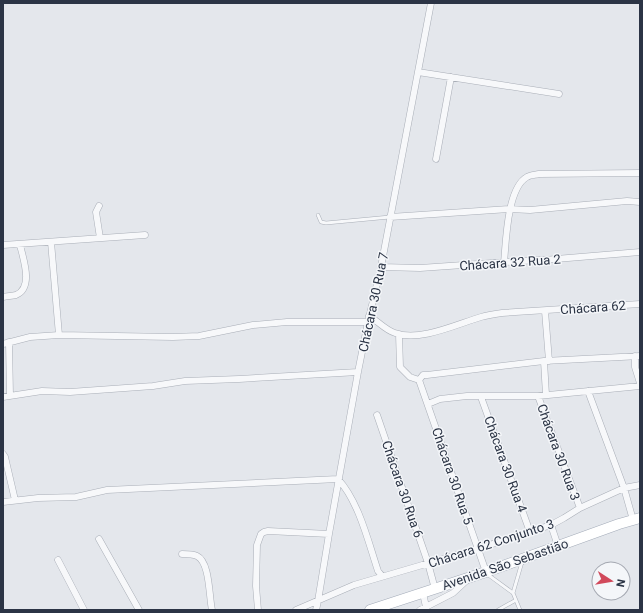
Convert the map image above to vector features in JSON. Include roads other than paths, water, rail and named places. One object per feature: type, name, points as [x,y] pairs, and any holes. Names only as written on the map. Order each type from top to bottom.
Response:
[{"type":"main road","name":"Avenida São Sebastião","points":[[370,610],[469,578],[636,519]]},
{"type":"street","name":"Chácara 30 Rua 7","points":[[316,610],[358,372],[381,267],[431,3]]},
{"type":"street","points":[[418,72],[559,94]]},
{"type":"street","points":[[436,159],[451,77]]},
{"type":"street","points":[[504,263],[509,209],[518,186],[526,178],[539,174],[640,173]]},
{"type":"street","points":[[390,217],[509,209],[530,210],[613,202],[640,202]]},
{"type":"street","points":[[99,206],[96,212],[100,238]]},
{"type":"street","points":[[3,245],[145,235]]},
{"type":"street","points":[[51,242],[59,335]]},
{"type":"street","points":[[3,297],[16,295],[22,290],[25,284],[26,276],[20,244]]},
{"type":"street","name":"Chácara 32 Rua 2","points":[[381,267],[420,268],[640,252]]},
{"type":"street","name":"Chácara 62","points":[[399,334],[416,335],[437,331],[484,316],[502,313],[640,304]]},
{"type":"street","points":[[545,311],[546,395]]},
{"type":"street","points":[[358,372],[185,381],[153,386],[70,392],[42,391],[6,397],[6,343],[30,337],[59,335],[199,336],[253,325],[287,322],[369,319],[392,333],[399,334],[400,367],[404,373],[419,380],[423,375],[427,374],[546,361],[638,356],[635,367],[640,385],[538,396],[500,395],[454,397],[440,399],[428,404]]},
{"type":"street","name":"Chácara 30 Rua 5","points":[[419,380],[486,572]]},
{"type":"street","points":[[588,390],[636,519]]},
{"type":"street","name":"Chácara 30 Rua 3","points":[[538,396],[580,508]]},
{"type":"street","name":"Chácara 30 Rua 4","points":[[481,397],[530,532]]},
{"type":"street","name":"Chácara 30 Rua 6","points":[[377,415],[428,563],[435,589]]},
{"type":"street","points":[[3,454],[15,500]]},
{"type":"street","points":[[3,502],[38,498],[76,497],[107,490],[338,479],[346,487],[353,501],[378,571],[382,576],[354,585],[296,610]]},
{"type":"street","name":"Chácara 62 Conjunto 3","points":[[382,576],[478,549],[551,525],[580,508],[624,488],[640,485]]},
{"type":"street","points":[[551,525],[558,546]]},
{"type":"street","points":[[258,610],[256,586],[257,545],[261,534],[268,532],[329,534]]},
{"type":"street","points":[[99,538],[139,610]]},
{"type":"street","points":[[182,554],[197,556],[202,560],[207,573],[212,610]]},
{"type":"street","points":[[58,560],[84,610]]},
{"type":"street","points":[[420,610],[453,593],[469,578]]},
{"type":"street","points":[[423,593],[426,607]]},
{"type":"lane","points":[[318,215],[321,222],[326,223],[390,217]]},
{"type":"lane","points":[[513,593],[523,559]]},
{"type":"lane","points":[[486,572],[513,593],[520,610]]},
{"type":"lane","points":[[498,610],[516,600]]}]
